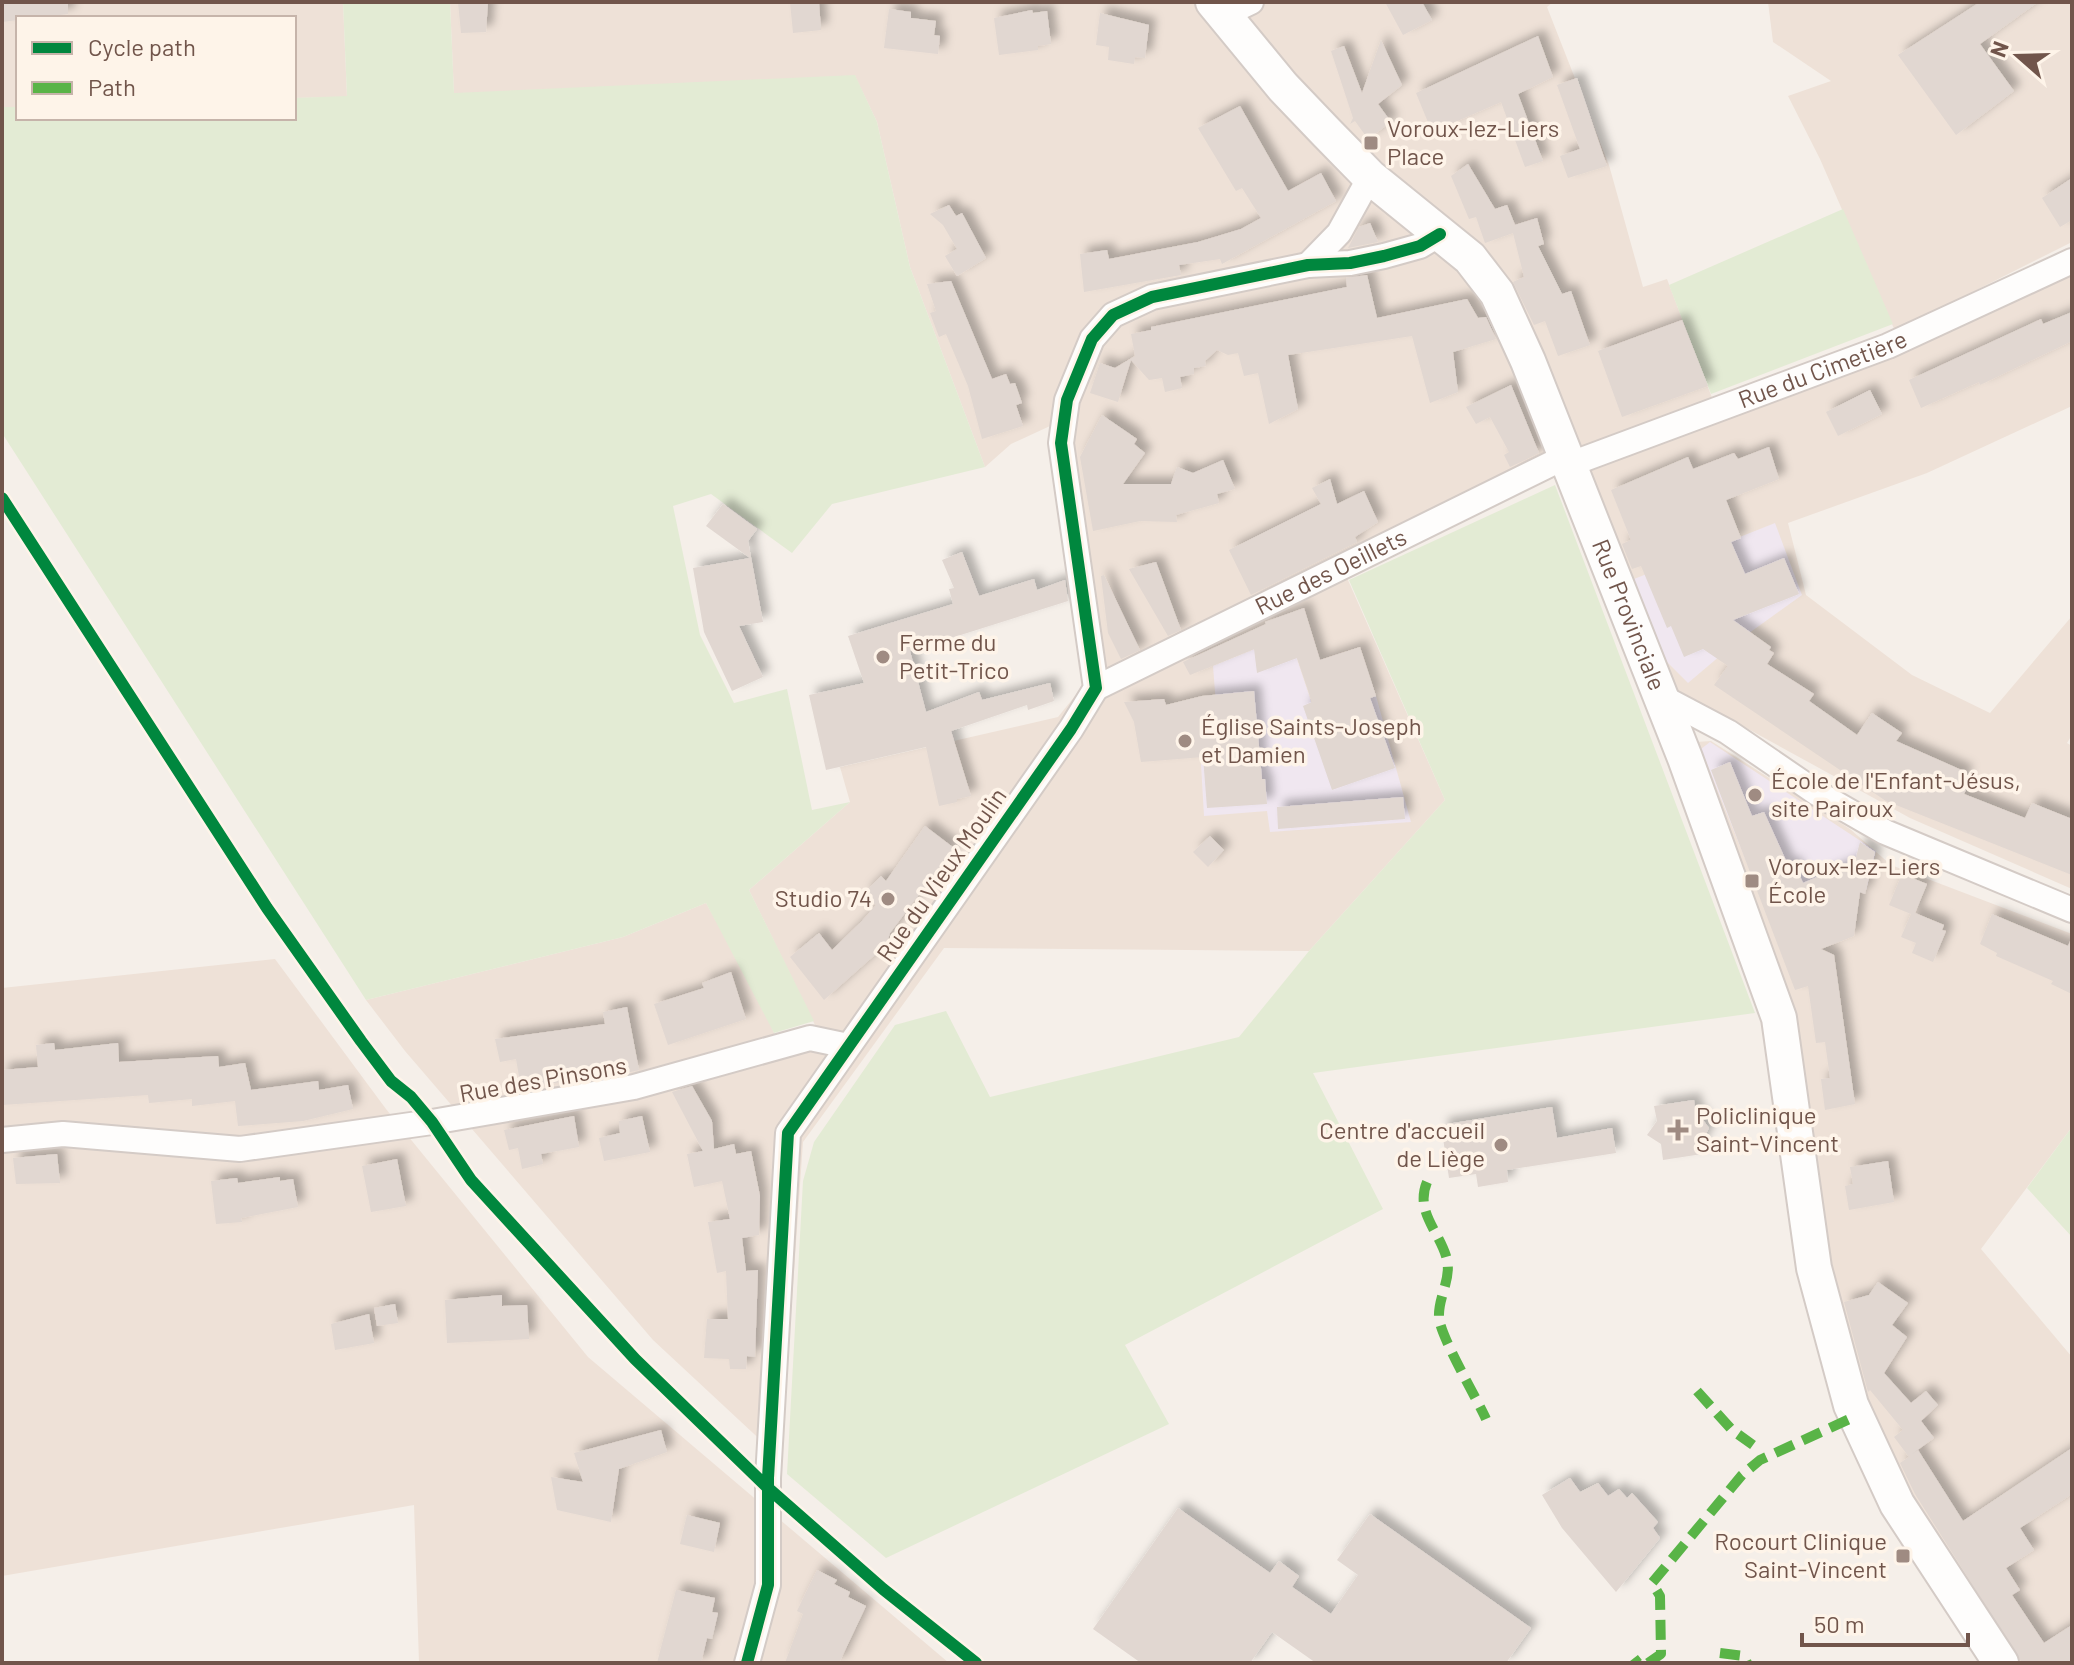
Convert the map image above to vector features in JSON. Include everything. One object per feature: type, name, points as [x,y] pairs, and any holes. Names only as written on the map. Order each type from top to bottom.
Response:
[{"type":"main road","points":[[1229,7],[1283,87],[1370,177]]},
{"type":"main road","name":"Rue Provinciale","points":[[1370,177],[1470,258],[1497,293],[1660,696],[1779,1018],[1814,1268],[1851,1405],[1897,1504],[2001,1663]]},
{"type":"street","points":[[1308,265],[1339,233],[1370,177]]},
{"type":"street","points":[[1096,688],[1061,443],[1067,400],[1092,339],[1113,315],[1152,297],[1308,265],[1350,263],[1384,256],[1420,246],[1440,234]]},
{"type":"street","name":"Rue du Cimetière","points":[[1566,461],[1888,346],[2072,261]]},
{"type":"street","name":"Rue des Oeillets","points":[[1096,688],[1566,461]]},
{"type":"street","name":"Rue du Vieux Moulin","points":[[747,1663],[768,1585],[768,1478],[788,1133],[1071,729],[1096,688]]},
{"type":"street","points":[[1660,696],[1728,732],[1817,793],[1885,832],[2072,910]]},
{"type":"street","name":"Rue des Pinsons","points":[[2,1140],[63,1134],[240,1149],[432,1122],[634,1087],[810,1038],[848,1046]]},
{"type":"shaded area","points":[[2,2],[343,2],[347,97],[296,98],[296,16],[16,16],[16,107],[2,107]]},
{"type":"shaded area","points":[[450,2],[1553,2],[1547,7],[1609,165],[1643,287],[1667,279],[1714,403],[1340,562],[1445,800],[1309,951],[944,948],[803,1142],[781,1459],[653,1340],[405,1051],[366,1000],[623,937],[706,903],[750,982],[777,1039],[815,1025],[749,890],[850,802],[840,767],[1058,717],[1104,660],[1063,420],[1011,444],[985,467],[910,267],[877,122],[855,76],[454,94]]},
{"type":"shaded area","points":[[1768,2],[2072,2],[2072,242],[1895,331],[1820,159],[1788,96],[1831,81],[1773,42]]},
{"type":"shaded area","points":[[2072,262],[2072,406],[1927,473],[1788,523],[1806,595],[1912,675],[1990,713],[2072,616],[2072,735],[2067,743],[2072,746],[2072,889],[1910,818],[1670,686],[1584,472]]},
{"type":"shaded area","points":[[1775,523],[1802,595],[1734,644],[1688,683],[1667,662],[1634,579]]},
{"type":"shaded area","points":[[1289,635],[1316,716],[1376,696],[1411,822],[1270,832],[1267,811],[1204,816],[1201,764],[1235,762],[1218,730],[1213,666]]},
{"type":"shaded area","points":[[1711,741],[1850,829],[1891,865],[2072,934],[2072,1127],[1981,1249],[2072,1357],[2072,1663],[2015,1663],[1879,1458],[1696,742]]},
{"type":"shaded area","name":"École de l'Enfant-Jésus, site Pairoux","points":[[1710,742],[1876,851],[1866,890],[1773,928],[1701,749]]},
{"type":"shaded area","points":[[275,959],[386,1109],[588,1357],[949,1663],[419,1663],[414,1505],[2,1576],[2,988]]},
{"type":"green space","points":[[343,2],[450,2],[454,93],[855,75],[877,122],[910,267],[985,467],[832,504],[792,553],[711,494],[673,506],[700,635],[734,703],[787,689],[812,810],[850,802],[749,890],[814,1021],[774,1033],[706,903],[623,937],[366,1000],[2,433],[2,107],[16,107],[16,120],[296,120],[296,98],[347,96]]},
{"type":"green space","points":[[1843,209],[1893,324],[1711,394],[1669,285]]},
{"type":"green space","points":[[1555,485],[1755,1013],[1313,1073],[1383,1209],[1125,1345],[1169,1424],[886,1558],[787,1474],[803,1181],[814,1142],[895,1025],[946,1011],[990,1097],[1239,1037],[1309,951],[1445,800],[1349,580]]},
{"type":"green space","points":[[2072,1127],[2072,1237],[2027,1188]]},
{"type":"building","points":[[2,2],[68,2],[68,14],[16,16],[16,20],[2,22]]},
{"type":"building","points":[[458,2],[488,2],[486,32],[461,33]]},
{"type":"building","points":[[790,2],[819,2],[821,30],[793,33]]},
{"type":"building","points":[[1385,2],[1422,2],[1432,20],[1403,35]]},
{"type":"building","points":[[1980,2],[2038,2],[1980,44],[2014,91],[1956,135],[1898,55]]},
{"type":"building","points":[[889,9],[911,12],[911,18],[936,21],[934,35],[940,36],[938,54],[884,48]]},
{"type":"building","points":[[1032,10],[1033,13],[1047,11],[1051,44],[1038,46],[1038,50],[999,55],[994,18]]},
{"type":"building","points":[[1100,13],[1149,25],[1145,58],[1135,57],[1134,64],[1108,60],[1109,47],[1096,45]]},
{"type":"building","points":[[1538,36],[1553,77],[1518,94],[1543,161],[1525,167],[1501,102],[1432,132],[1416,93]]},
{"type":"building","points":[[1381,40],[1402,85],[1378,104],[1391,122],[1368,139],[1355,121],[1350,124],[1353,118],[1331,51],[1344,46],[1362,93]]},
{"type":"building","points":[[1577,78],[1607,166],[1568,178],[1560,156],[1580,149],[1557,85]]},
{"type":"building","points":[[1240,106],[1288,191],[1321,173],[1336,201],[1222,264],[1220,259],[1179,265],[1181,275],[1084,292],[1080,254],[1107,250],[1109,259],[1198,242],[1241,229],[1261,218],[1242,188],[1236,191],[1198,128]]},
{"type":"building","points":[[1468,164],[1495,209],[1507,205],[1515,225],[1537,218],[1544,244],[1538,246],[1562,294],[1571,291],[1590,345],[1558,356],[1545,321],[1534,325],[1513,282],[1524,277],[1513,233],[1485,243],[1476,217],[1469,219],[1451,176]]},
{"type":"building","points":[[2072,178],[2072,220],[2060,227],[2042,198]]},
{"type":"building","points":[[949,205],[956,216],[962,213],[986,258],[957,276],[945,256],[957,249],[943,225],[930,214]]},
{"type":"building","points":[[1370,223],[1378,242],[1348,248],[1359,227]]},
{"type":"building","points":[[1367,275],[1377,318],[1467,299],[1478,318],[1486,317],[1496,339],[1453,352],[1458,392],[1430,403],[1412,336],[1288,355],[1298,409],[1269,424],[1258,373],[1244,376],[1238,353],[1228,355],[1217,350],[1205,361],[1206,366],[1194,368],[1194,374],[1180,377],[1182,388],[1165,392],[1162,378],[1149,380],[1131,360],[1118,402],[1090,393],[1100,363],[1115,368],[1135,356],[1131,334],[1151,330],[1151,327],[1347,287],[1346,278]]},
{"type":"building","points":[[951,281],[992,379],[1006,374],[1010,384],[1015,383],[1022,403],[1016,405],[1023,426],[982,439],[968,386],[946,334],[939,337],[930,313],[936,311],[927,284]]},
{"type":"building","points":[[2072,312],[2072,341],[1980,385],[1979,382],[1921,408],[1909,380],[2041,319],[2043,324]]},
{"type":"building","points":[[1682,320],[1708,386],[1622,417],[1598,351]]},
{"type":"building","points":[[1511,385],[1539,453],[1510,467],[1504,455],[1509,452],[1490,417],[1476,424],[1466,407]]},
{"type":"building","points":[[1870,390],[1882,414],[1838,436],[1826,412]]},
{"type":"building","points":[[1102,415],[1137,439],[1134,444],[1145,453],[1123,484],[1171,484],[1177,467],[1193,473],[1223,460],[1235,489],[1217,494],[1219,503],[1176,515],[1177,522],[1140,521],[1093,531],[1080,457]]},
{"type":"building","points":[[1769,447],[1779,479],[1726,500],[1741,538],[1731,542],[1745,574],[1784,558],[1799,594],[1733,620],[1771,647],[1769,650],[1774,653],[1767,664],[1814,694],[1809,701],[1857,735],[1872,713],[1902,733],[1896,741],[1966,772],[1960,788],[1966,790],[1964,794],[2025,818],[2032,803],[2072,819],[2072,875],[1886,801],[1714,685],[1728,666],[1703,649],[1684,657],[1671,626],[1667,628],[1641,566],[1632,569],[1622,544],[1631,540],[1611,490],[1688,457],[1693,469],[1734,453],[1738,459]]},
{"type":"building","points":[[1330,479],[1337,504],[1364,491],[1378,522],[1355,537],[1357,542],[1251,595],[1229,550],[1321,504],[1312,488]]},
{"type":"building","points":[[723,504],[757,529],[748,541],[763,622],[739,626],[763,677],[732,691],[704,632],[693,568],[750,558],[706,526]]},
{"type":"building","name":"Ferme du Petit-Trico","points":[[962,552],[979,596],[1034,579],[1037,590],[1065,580],[1068,601],[910,651],[926,712],[979,692],[982,700],[1050,683],[1054,701],[1028,710],[1027,705],[951,731],[971,796],[957,799],[957,802],[939,806],[926,747],[826,770],[809,695],[864,683],[848,636],[953,604],[949,589],[954,588],[942,560]]},
{"type":"building","points":[[1156,562],[1181,630],[1168,636],[1129,569]]},
{"type":"building","points":[[1104,575],[1140,650],[1121,659],[1108,633],[1101,576]]},
{"type":"building","points":[[1304,608],[1320,660],[1360,647],[1376,696],[1370,698],[1395,768],[1332,790],[1303,706],[1312,702],[1297,658],[1257,673],[1254,649],[1190,675],[1183,662],[1265,622]]},
{"type":"building","points":[[1254,691],[1267,804],[1207,808],[1203,757],[1141,762],[1134,722],[1124,702],[1164,699],[1166,705],[1202,696]]},
{"type":"building","points":[[1730,762],[1752,816],[1764,812],[1788,865],[1794,863],[1803,883],[1855,861],[1860,842],[1875,852],[1865,894],[1860,892],[1854,936],[1821,949],[1834,955],[1855,1104],[1825,1110],[1821,1079],[1830,1078],[1825,1042],[1816,1043],[1808,986],[1795,990],[1711,770]]},
{"type":"building","points":[[1403,797],[1405,819],[1278,829],[1277,807]]},
{"type":"building","points":[[925,826],[954,848],[890,933],[886,945],[824,1000],[790,957],[819,933],[832,950],[862,921],[876,905],[863,894],[881,876],[886,881]]},
{"type":"building","points":[[1210,836],[1224,850],[1208,867],[1193,852]]},
{"type":"building","points":[[1902,874],[1927,884],[1915,913],[1944,925],[1942,930],[1946,931],[1933,962],[1912,953],[1916,943],[1901,937],[1911,914],[1889,905]]},
{"type":"building","points":[[1992,914],[2068,946],[2072,937],[2072,994],[2051,984],[2053,981],[1996,956],[1997,953],[1980,944]]},
{"type":"building","points":[[731,972],[746,1019],[668,1045],[654,1004],[704,988],[702,983]]},
{"type":"building","points":[[627,1007],[639,1070],[622,1074],[620,1063],[580,1071],[581,1079],[521,1088],[516,1059],[500,1062],[495,1039],[605,1024],[603,1012]]},
{"type":"building","points":[[54,1043],[55,1050],[118,1043],[119,1062],[218,1056],[219,1067],[245,1063],[251,1090],[318,1081],[319,1090],[348,1085],[353,1109],[303,1121],[238,1126],[235,1101],[192,1106],[192,1099],[149,1103],[148,1095],[2,1105],[2,1070],[38,1067],[36,1045]]},
{"type":"building","points":[[692,1086],[712,1121],[714,1149],[734,1144],[736,1154],[751,1151],[760,1196],[759,1235],[742,1238],[746,1271],[758,1270],[755,1357],[747,1356],[746,1369],[730,1369],[729,1359],[704,1358],[707,1319],[728,1319],[726,1271],[717,1273],[708,1222],[730,1219],[722,1181],[694,1187],[687,1154],[703,1151],[672,1092]]},
{"type":"building","name":"Policlinique Saint-Vincent","points":[[1694,1100],[1695,1109],[1709,1128],[1700,1145],[1702,1154],[1663,1160],[1661,1144],[1647,1135],[1657,1121],[1654,1106]]},
{"type":"building","name":"Centre d'accueil de Liège","points":[[1552,1107],[1557,1138],[1612,1128],[1616,1153],[1507,1170],[1508,1182],[1478,1187],[1476,1174],[1449,1178],[1441,1125]]},
{"type":"building","points":[[574,1116],[579,1147],[541,1154],[543,1164],[522,1169],[518,1148],[509,1150],[504,1130]]},
{"type":"building","points":[[642,1116],[650,1152],[604,1161],[599,1138],[620,1133],[619,1121]]},
{"type":"building","points":[[57,1154],[60,1183],[16,1184],[13,1158]]},
{"type":"building","points":[[397,1159],[406,1206],[371,1212],[362,1166]]},
{"type":"building","points":[[1888,1161],[1894,1202],[1849,1210],[1845,1186],[1853,1184],[1850,1167]]},
{"type":"building","points":[[280,1177],[280,1181],[293,1179],[298,1207],[241,1218],[242,1222],[216,1224],[211,1181],[237,1178],[238,1183]]},
{"type":"building","points":[[1878,1282],[1908,1303],[1892,1325],[1907,1337],[1884,1373],[1911,1403],[1926,1391],[1938,1405],[1921,1421],[1934,1438],[1912,1454],[1918,1450],[1963,1521],[2072,1448],[2072,1494],[2020,1528],[2034,1550],[2006,1568],[2020,1590],[2012,1595],[2044,1643],[2072,1625],[2072,1663],[2022,1663],[1915,1494],[1900,1463],[1909,1457],[1894,1437],[1903,1430],[1870,1390],[1868,1392],[1844,1302],[1869,1295]]},
{"type":"building","points":[[502,1295],[502,1306],[527,1305],[529,1339],[447,1343],[445,1300]]},
{"type":"building","points":[[395,1304],[398,1323],[377,1326],[374,1308]]},
{"type":"building","points":[[369,1314],[374,1343],[335,1350],[331,1324]]},
{"type":"building","points":[[661,1430],[667,1452],[619,1469],[611,1522],[557,1510],[551,1477],[583,1482],[574,1453]]},
{"type":"building","points":[[1570,1478],[1580,1492],[1598,1483],[1608,1496],[1619,1489],[1627,1498],[1632,1493],[1658,1522],[1653,1528],[1660,1538],[1616,1592],[1562,1528],[1542,1495]]},
{"type":"building","points":[[1178,1508],[1270,1573],[1279,1561],[1299,1576],[1292,1587],[1331,1614],[1358,1575],[1337,1560],[1370,1514],[1531,1628],[1506,1663],[1316,1663],[1272,1632],[1250,1663],[1141,1663],[1093,1629]]},
{"type":"building","points":[[687,1515],[720,1523],[714,1552],[680,1544]]},
{"type":"building","points":[[817,1570],[837,1580],[834,1584],[850,1592],[848,1597],[866,1606],[839,1663],[785,1663],[803,1614],[797,1611]]},
{"type":"building","points":[[676,1590],[715,1598],[712,1612],[718,1613],[712,1639],[707,1638],[701,1663],[657,1663]]},
{"type":"marked path","points":[[1427,1182],[1424,1192],[1426,1211],[1448,1264],[1439,1317],[1451,1351],[1486,1419]]},
{"type":"marked path","points":[[1697,1391],[1732,1430],[1753,1445]]},
{"type":"marked path","points":[[1648,1663],[1661,1654],[1660,1596],[1652,1583],[1742,1475],[1760,1460],[1856,1416]]},
{"type":"marked path","points":[[1720,1653],[1744,1656],[1747,1663]]},
{"type":"marked path","points":[[1634,1658],[1638,1663]]},
{"type":"cycle path","points":[[747,1663],[768,1585],[768,1478],[788,1133],[1071,729],[1096,688],[1061,443],[1067,400],[1092,339],[1113,315],[1152,297],[1308,265],[1350,263],[1384,256],[1420,246],[1440,234]]},
{"type":"cycle path","points":[[2,498],[267,908],[361,1041],[391,1081],[411,1097],[432,1122],[471,1180],[635,1359],[768,1488],[883,1589],[976,1663]]},
{"type":"place","name":"Voroux-lez-Liers Place","points":[[1371,143]]},
{"type":"place","name":"Ferme du Petit-Trico","points":[[883,657]]},
{"type":"place","name":"Église Saints-Joseph et Damien","points":[[1185,741]]},
{"type":"place","name":"École de l'Enfant-Jésus, site Pairoux","points":[[1755,795]]},
{"type":"place","name":"Voroux-lez-Liers École","points":[[1752,881]]},
{"type":"place","name":"Studio 74","points":[[888,899]]},
{"type":"place","name":"Policlinique Saint-Vincent","points":[[1678,1130]]},
{"type":"place","name":"Centre d'accueil de Liège","points":[[1501,1145]]},
{"type":"place","name":"Rocourt Clinique Saint-Vincent","points":[[1903,1556]]}]
